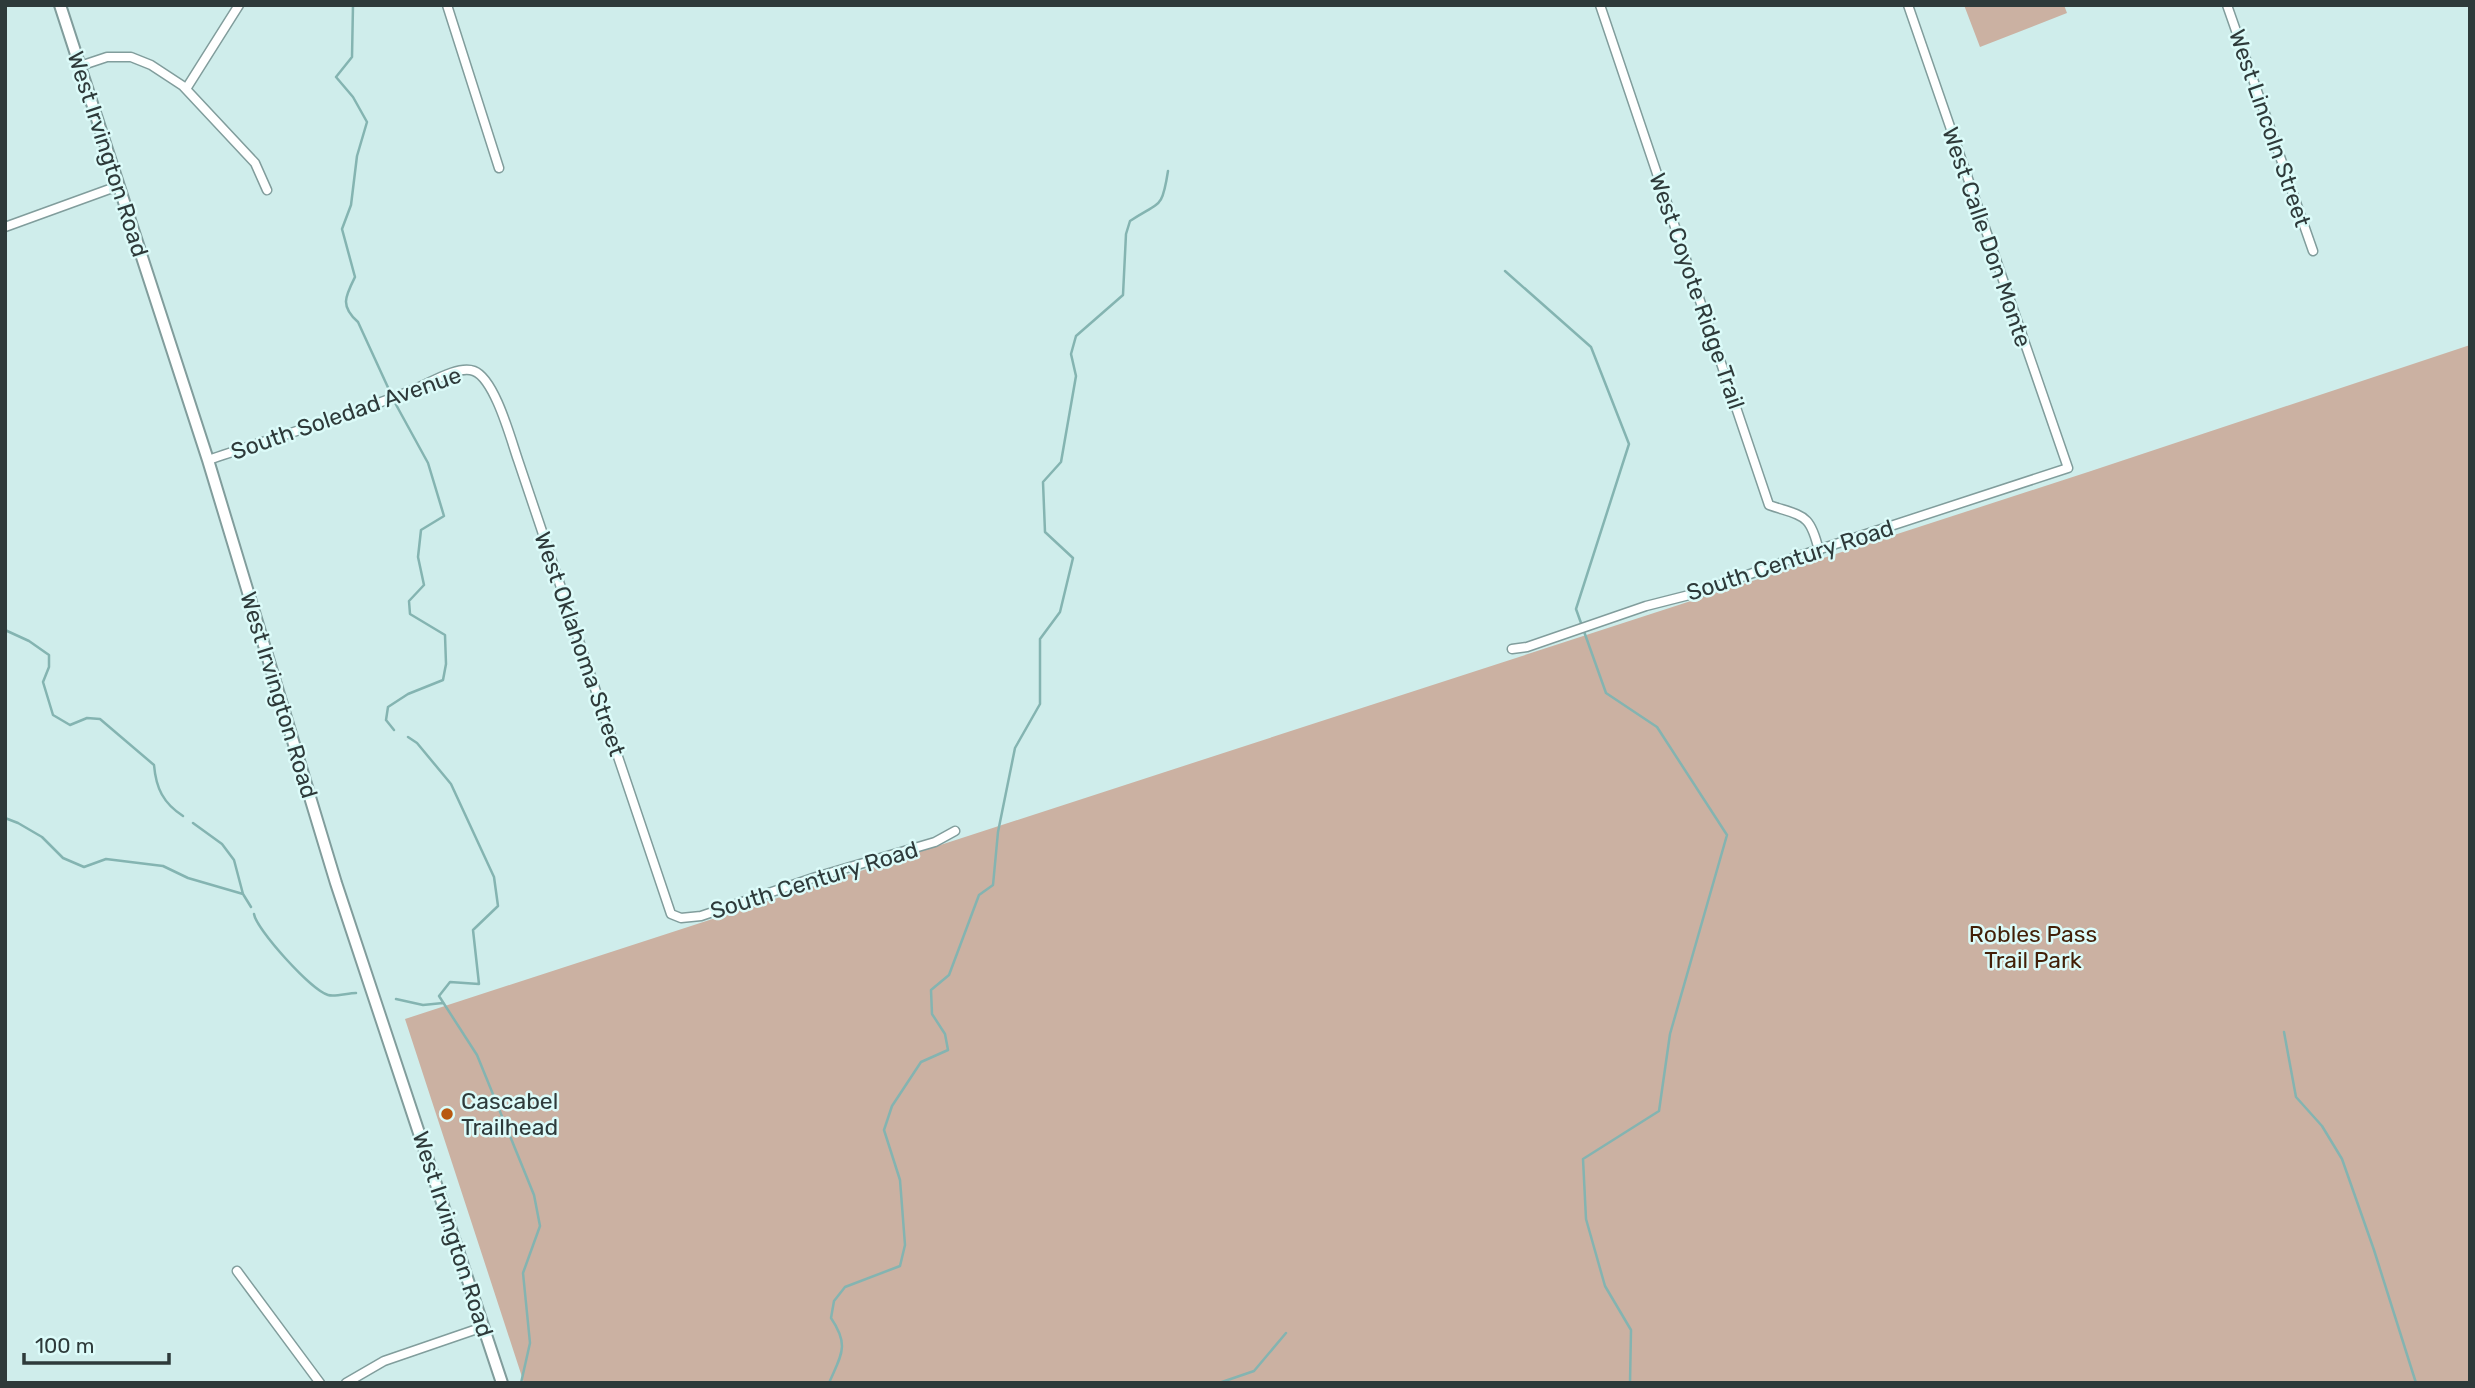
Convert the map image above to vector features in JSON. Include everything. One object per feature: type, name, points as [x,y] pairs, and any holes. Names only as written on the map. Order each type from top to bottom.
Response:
[{"type":"main road","name":"West Irvington Road","points":[[60,5],[208,460],[336,883],[502,1383]]},
{"type":"street","points":[[186,89],[239,5]]},
{"type":"street","points":[[447,5],[499,168]]},
{"type":"street","name":"West Coyote Ridge Trail","points":[[1600,5],[1769,505],[1802,516],[1813,528],[1819,551]]},
{"type":"street","name":"West Calle Don Monte","points":[[1908,5],[2067,468]]},
{"type":"street","name":"West Lincoln Street","points":[[2227,5],[2313,251]]},
{"type":"street","points":[[79,66],[107,57],[131,57],[151,65],[186,89],[255,163],[267,190]]},
{"type":"street","points":[[5,227],[118,186]]},
{"type":"street","name":"South Soledad Avenue","points":[[208,460],[406,393],[458,371],[472,370],[483,376]]},
{"type":"street","name":"West Oklahoma Street","points":[[483,376],[496,400],[518,460],[671,914]]},
{"type":"street","name":"South Century Road","points":[[1512,649],[1535,645],[1646,606],[1700,592],[1802,555],[2067,468]]},
{"type":"street","name":"South Century Road","points":[[671,914],[681,918],[701,916],[816,877],[935,842],[955,831]]},
{"type":"street","points":[[237,1271],[320,1383]]},
{"type":"street","points":[[346,1383],[384,1361],[483,1326]]},
{"type":"green space","points":[[1964,5],[2064,5],[2067,13],[1980,47]]},
{"type":"green space","name":"Robles Pass Trail Park","points":[[2470,345],[2470,1383],[524,1383],[405,1019],[2088,472]]},
{"type":"waterway","points":[[353,5],[352,57],[336,77],[353,97],[367,122],[357,156],[351,205],[342,229],[355,277],[346,301],[391,394]]},
{"type":"waterway","points":[[829,1383],[842,1350],[840,1336],[831,1318],[834,1301],[845,1287],[900,1266],[905,1245],[900,1180],[884,1130],[892,1106],[921,1062],[948,1050],[945,1034],[932,1014],[931,990],[949,975],[979,895],[993,885],[998,832],[1015,748],[1040,704],[1040,639],[1060,612],[1073,558],[1045,532],[1043,482],[1061,462],[1076,376],[1071,354],[1076,336],[1123,295],[1126,234],[1130,221],[1158,203],[1164,192],[1168,171]]},
{"type":"waterway","points":[[1505,271],[1591,347],[1629,444],[1576,609],[1606,693],[1657,727],[1727,835],[1670,1034],[1659,1111],[1583,1159],[1586,1219],[1605,1286],[1631,1330],[1630,1383]]},
{"type":"waterway","points":[[394,401],[428,463],[444,516],[421,530],[418,557],[424,585],[409,601],[410,614],[445,635],[446,664],[443,680],[408,694],[388,707],[386,720],[394,730]]},
{"type":"waterway","points":[[5,630],[29,641],[49,655],[49,667],[43,682],[53,715],[70,725],[87,718],[100,719],[154,765],[162,794],[170,806],[183,816]]},
{"type":"waterway","points":[[408,737],[417,743],[451,784],[494,877],[498,906],[473,930],[479,984],[450,982],[439,996],[477,1055],[534,1195],[540,1226],[523,1273],[530,1343],[521,1383]]},
{"type":"waterway","points":[[5,818],[42,837],[63,858],[84,867],[106,859],[163,866],[188,878],[243,894],[251,907]]},
{"type":"waterway","points":[[193,823],[222,844],[234,860],[243,894]]},
{"type":"waterway","points":[[254,914],[274,945],[320,991],[328,995],[356,993]]},
{"type":"waterway","points":[[396,999],[423,1005],[443,1003]]},
{"type":"waterway","points":[[2284,1032],[2296,1097],[2322,1126],[2342,1159],[2416,1383]]},
{"type":"waterway","points":[[1219,1383],[1254,1371],[1286,1333]]},
{"type":"place","name":"Cascabel Trailhead","points":[[447,1114]]}]
